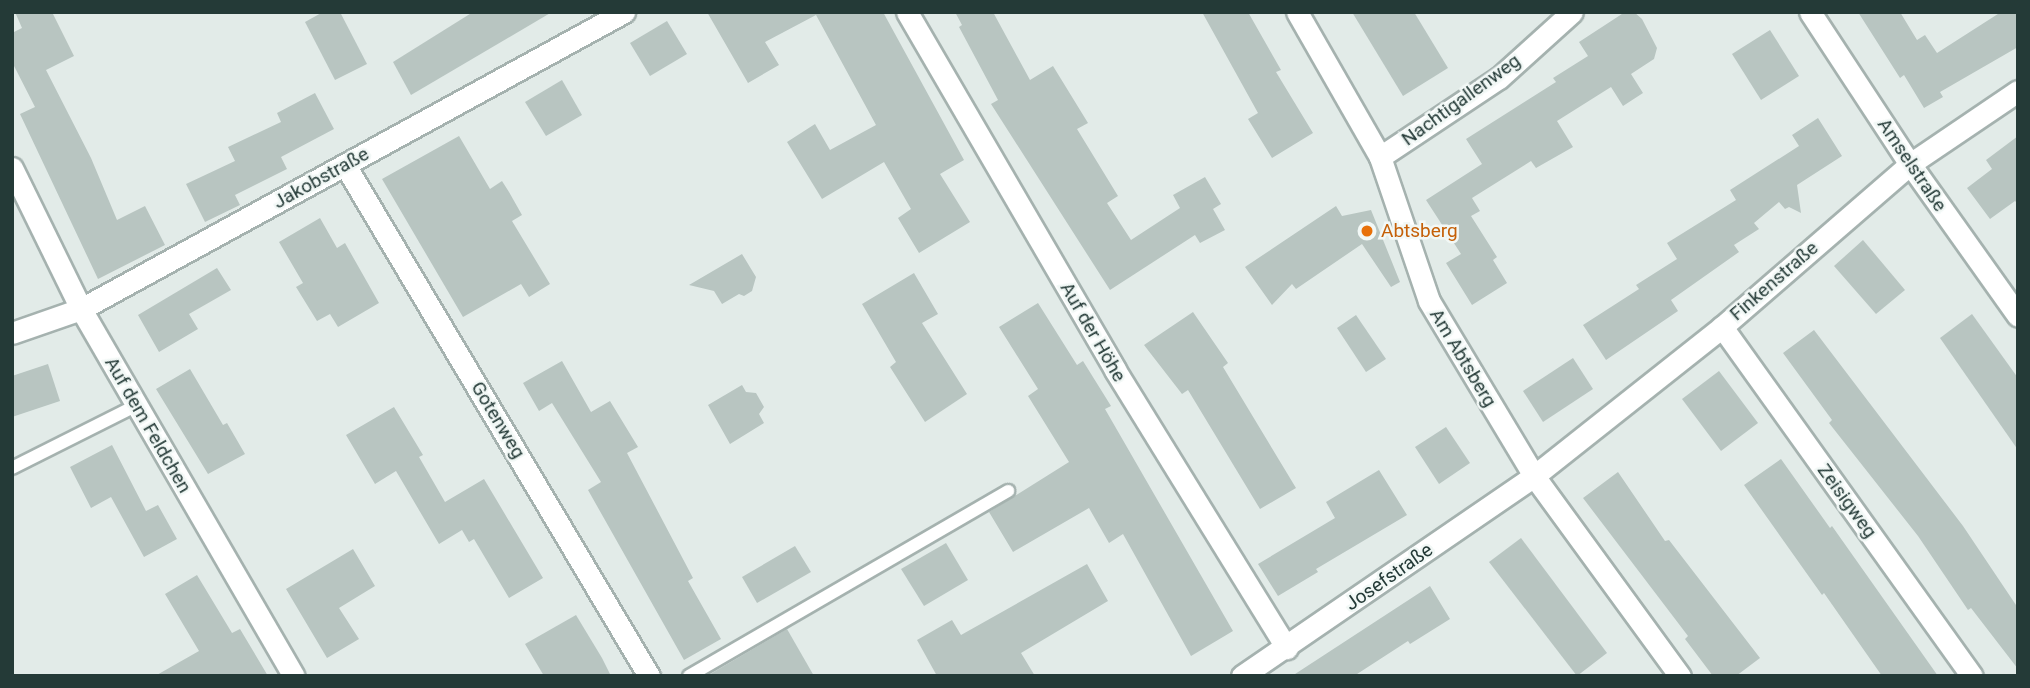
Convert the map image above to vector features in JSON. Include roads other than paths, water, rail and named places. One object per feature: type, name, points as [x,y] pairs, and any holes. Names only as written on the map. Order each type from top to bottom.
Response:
[{"type":"street","name":"Jakobstraße","points":[[12,333],[80,309],[624,12]]},
{"type":"street","name":"Auf der Höhe","points":[[907,12],[1115,370],[1287,648]]},
{"type":"street","name":"Am Abtsberg","points":[[1297,12],[1380,158],[1429,301],[1534,476],[1680,676]]},
{"type":"street","name":"Nachtigallenweg","points":[[1380,158],[1499,78],[1572,12]]},
{"type":"street","name":"Amselstraße","points":[[1810,12],[1910,164],[2018,316]]},
{"type":"street","name":"Finkenstraße","points":[[1534,476],[1722,327],[1910,164],[2018,91]]},
{"type":"street","name":"Gotenweg","points":[[345,165],[649,676]]},
{"type":"street","name":"Auf dem Feldchen","points":[[12,168],[80,309],[294,676]]},
{"type":"street","name":"Zeisigweg","points":[[1722,327],[1972,676]]},
{"type":"street","name":"Josefstraße","points":[[1242,676],[1287,648],[1534,476]]},
{"type":"lane","points":[[12,468],[137,405]]},
{"type":"lane","points":[[689,676],[1008,491]]},
{"type":"place","name":"Abtsberg","points":[[1367,231]]}]
